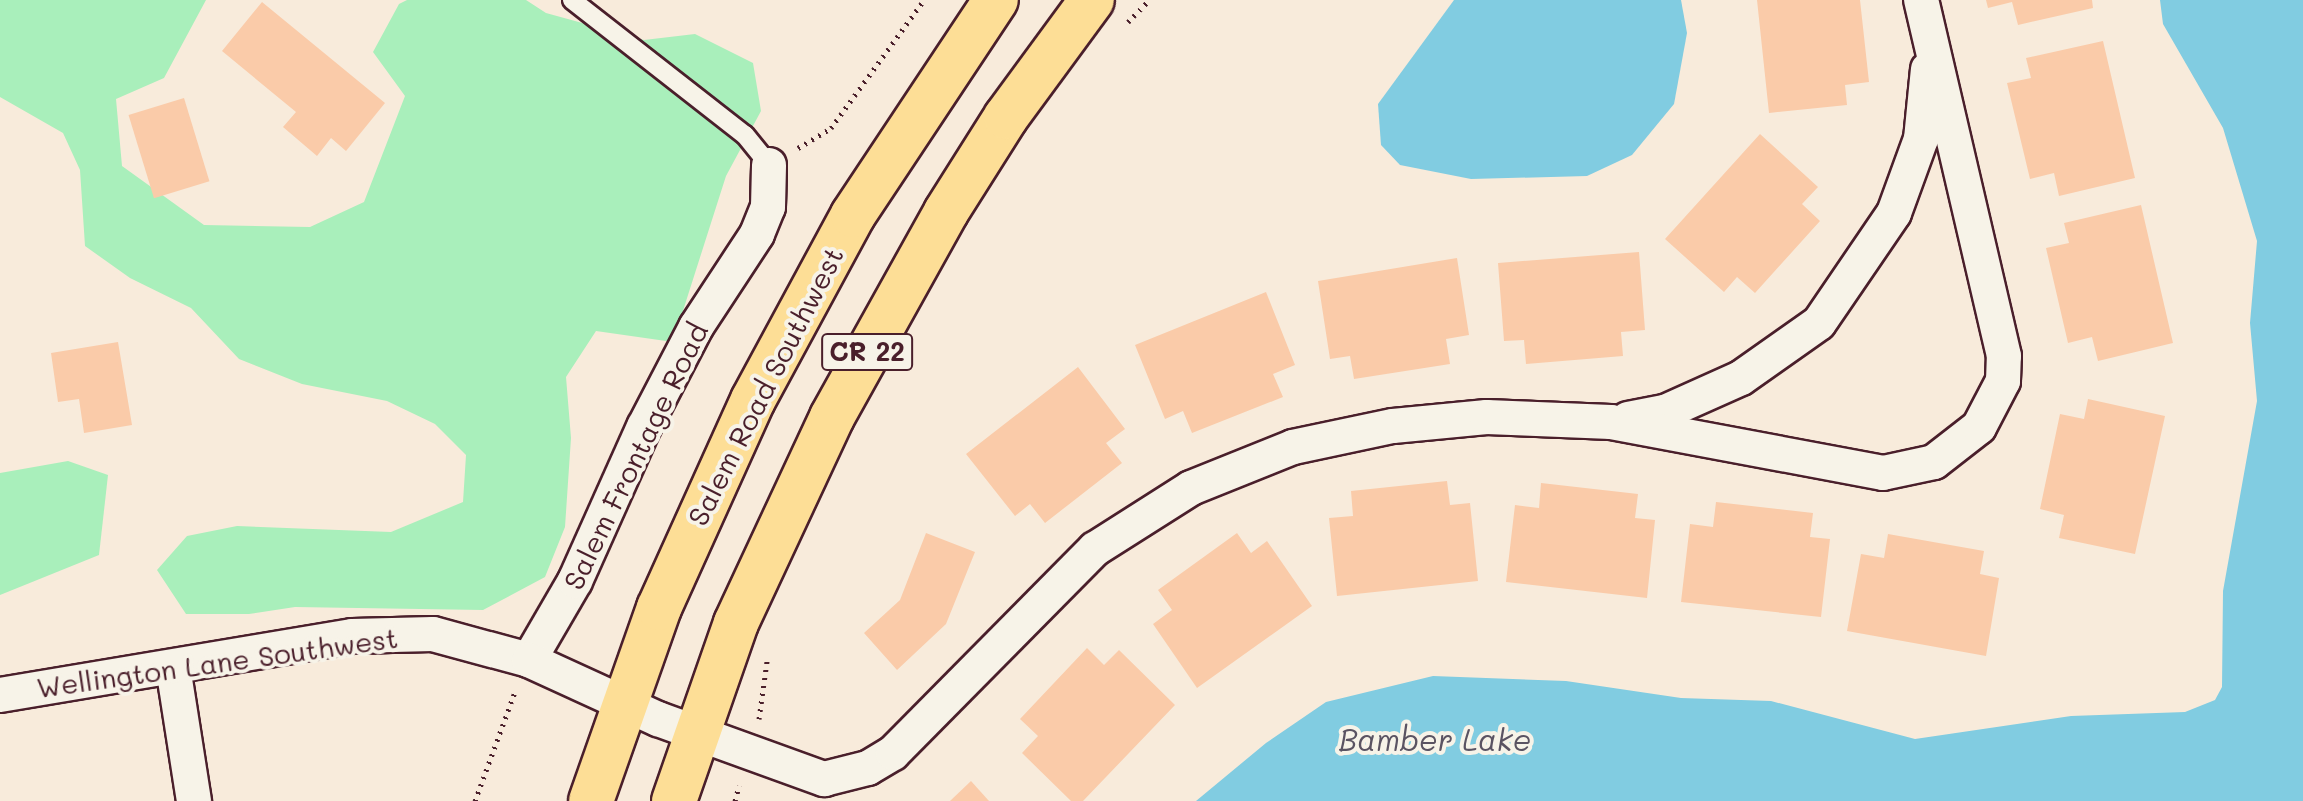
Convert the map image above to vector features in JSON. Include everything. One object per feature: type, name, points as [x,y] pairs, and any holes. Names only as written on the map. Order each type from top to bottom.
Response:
[{"type":"main road","name":"Salem Road Southwest","points":[[674,801],[659,719],[704,501],[804,303],[911,121],[996,0]]},
{"type":"main road","name":"Salem Road Southwest","points":[[591,801],[659,719],[781,522],[890,309],[1006,117],[1106,15]]},
{"type":"street","points":[[1611,422],[1665,412],[1741,378],[1819,323],[1848,288],[1894,213],[1921,139],[1929,59],[1922,5]]},
{"type":"street","points":[[827,790],[893,753],[1095,549],[1143,516],[1230,471],[1341,435],[1440,419],[1611,422],[1883,473],[1934,462],[1979,427],[2003,381],[2000,326],[1922,5]]},
{"type":"street","name":"Salem Frontage Road","points":[[529,660],[575,581],[644,427],[696,327],[757,234],[768,207],[769,165]]},
{"type":"street","name":"Wellington Lane Southwest","points":[[0,695],[385,633],[463,640],[529,660],[827,790]]},
{"type":"street","points":[[173,667],[194,801]]},
{"type":"lane","points":[[572,0],[745,135],[769,165]]},
{"type":"path","points":[[769,165],[831,128],[924,0]]},
{"type":"path","points":[[1106,15],[1149,0]]},
{"type":"path","points":[[748,753],[763,705],[769,649]]},
{"type":"path","points":[[475,801],[494,740],[529,660]]},
{"type":"green space","points":[[0,0],[206,0],[164,78],[116,99],[122,166],[204,225],[310,227],[364,202],[405,96],[373,52],[399,4],[407,0],[526,0],[546,13],[644,40],[695,34],[753,63],[761,111],[726,176],[673,342],[596,331],[566,377],[571,438],[565,527],[545,577],[483,610],[295,607],[249,614],[186,614],[157,570],[187,536],[237,526],[391,532],[463,502],[466,455],[435,424],[387,401],[302,384],[239,359],[191,308],[130,278],[85,246],[80,170],[63,133],[0,97]]},
{"type":"green space","points":[[68,461],[108,475],[99,555],[0,595],[0,473]]},
{"type":"water","points":[[1454,0],[1681,0],[1687,33],[1674,104],[1632,155],[1587,176],[1471,179],[1400,165],[1381,145],[1378,104]]},
{"type":"water","name":"Bamber Lake","points":[[2160,0],[2303,0],[2303,801],[1196,801],[1266,743],[1326,702],[1433,676],[1566,681],[1681,698],[1771,701],[1915,739],[2071,716],[2185,712],[2215,700],[2222,687],[2223,591],[2257,401],[2250,323],[2257,241],[2223,128],[2163,24]]},
{"type":"building","points":[[1757,0],[1860,0],[1869,82],[1845,85],[1847,105],[1769,113]]},
{"type":"building","points":[[1986,0],[2092,0],[2093,8],[2018,25],[2012,2],[1988,8]]},
{"type":"building","points":[[262,2],[385,103],[346,151],[331,138],[317,156],[283,127],[296,112],[222,51]]},
{"type":"building","points":[[2103,41],[2135,178],[2059,196],[2054,173],[2030,179],[2007,83],[2031,78],[2026,58]]},
{"type":"building","points":[[184,98],[209,181],[154,198],[129,115]]},
{"type":"building","points":[[1760,134],[1818,187],[1802,204],[1820,221],[1755,293],[1737,277],[1724,292],[1665,239]]},
{"type":"building","points":[[2141,205],[2173,343],[2098,361],[2092,337],[2068,343],[2046,248],[2069,243],[2064,223]]},
{"type":"building","points":[[1639,252],[1645,330],[1621,332],[1623,356],[1526,364],[1524,340],[1504,341],[1498,263]]},
{"type":"building","points":[[1457,258],[1469,335],[1446,339],[1450,364],[1354,379],[1350,356],[1330,359],[1318,281]]},
{"type":"building","points":[[1266,292],[1295,365],[1273,374],[1283,397],[1192,433],[1183,411],[1165,419],[1135,345]]},
{"type":"building","points":[[118,342],[132,425],[84,433],[79,399],[58,402],[51,353]]},
{"type":"building","points":[[1078,367],[1125,429],[1106,443],[1122,463],[1045,523],[1030,504],[1015,516],[966,454]]},
{"type":"building","points":[[2088,399],[2165,416],[2135,554],[2059,538],[2064,515],[2040,509],[2060,414],[2084,419]]},
{"type":"building","points":[[1447,481],[1450,505],[1470,503],[1478,581],[1337,596],[1329,518],[1353,516],[1351,491]]},
{"type":"building","points":[[1541,483],[1638,494],[1635,518],[1655,520],[1647,598],[1506,582],[1515,505],[1539,508]]},
{"type":"building","points":[[1716,502],[1813,513],[1810,537],[1830,539],[1821,617],[1681,602],[1690,524],[1713,527]]},
{"type":"building","points":[[926,533],[975,552],[946,624],[897,670],[864,633],[900,600]]},
{"type":"building","points":[[1237,533],[1251,553],[1267,541],[1312,606],[1197,688],[1153,624],[1172,610],[1158,590]]},
{"type":"building","points":[[1888,534],[1984,551],[1980,574],[1999,578],[1986,656],[1847,631],[1861,554],[1884,558]]},
{"type":"building","points":[[1087,648],[1104,665],[1119,650],[1175,705],[1083,801],[1071,801],[1022,753],[1038,736],[1020,719]]},
{"type":"building","points":[[971,781],[989,801],[950,801]]}]
